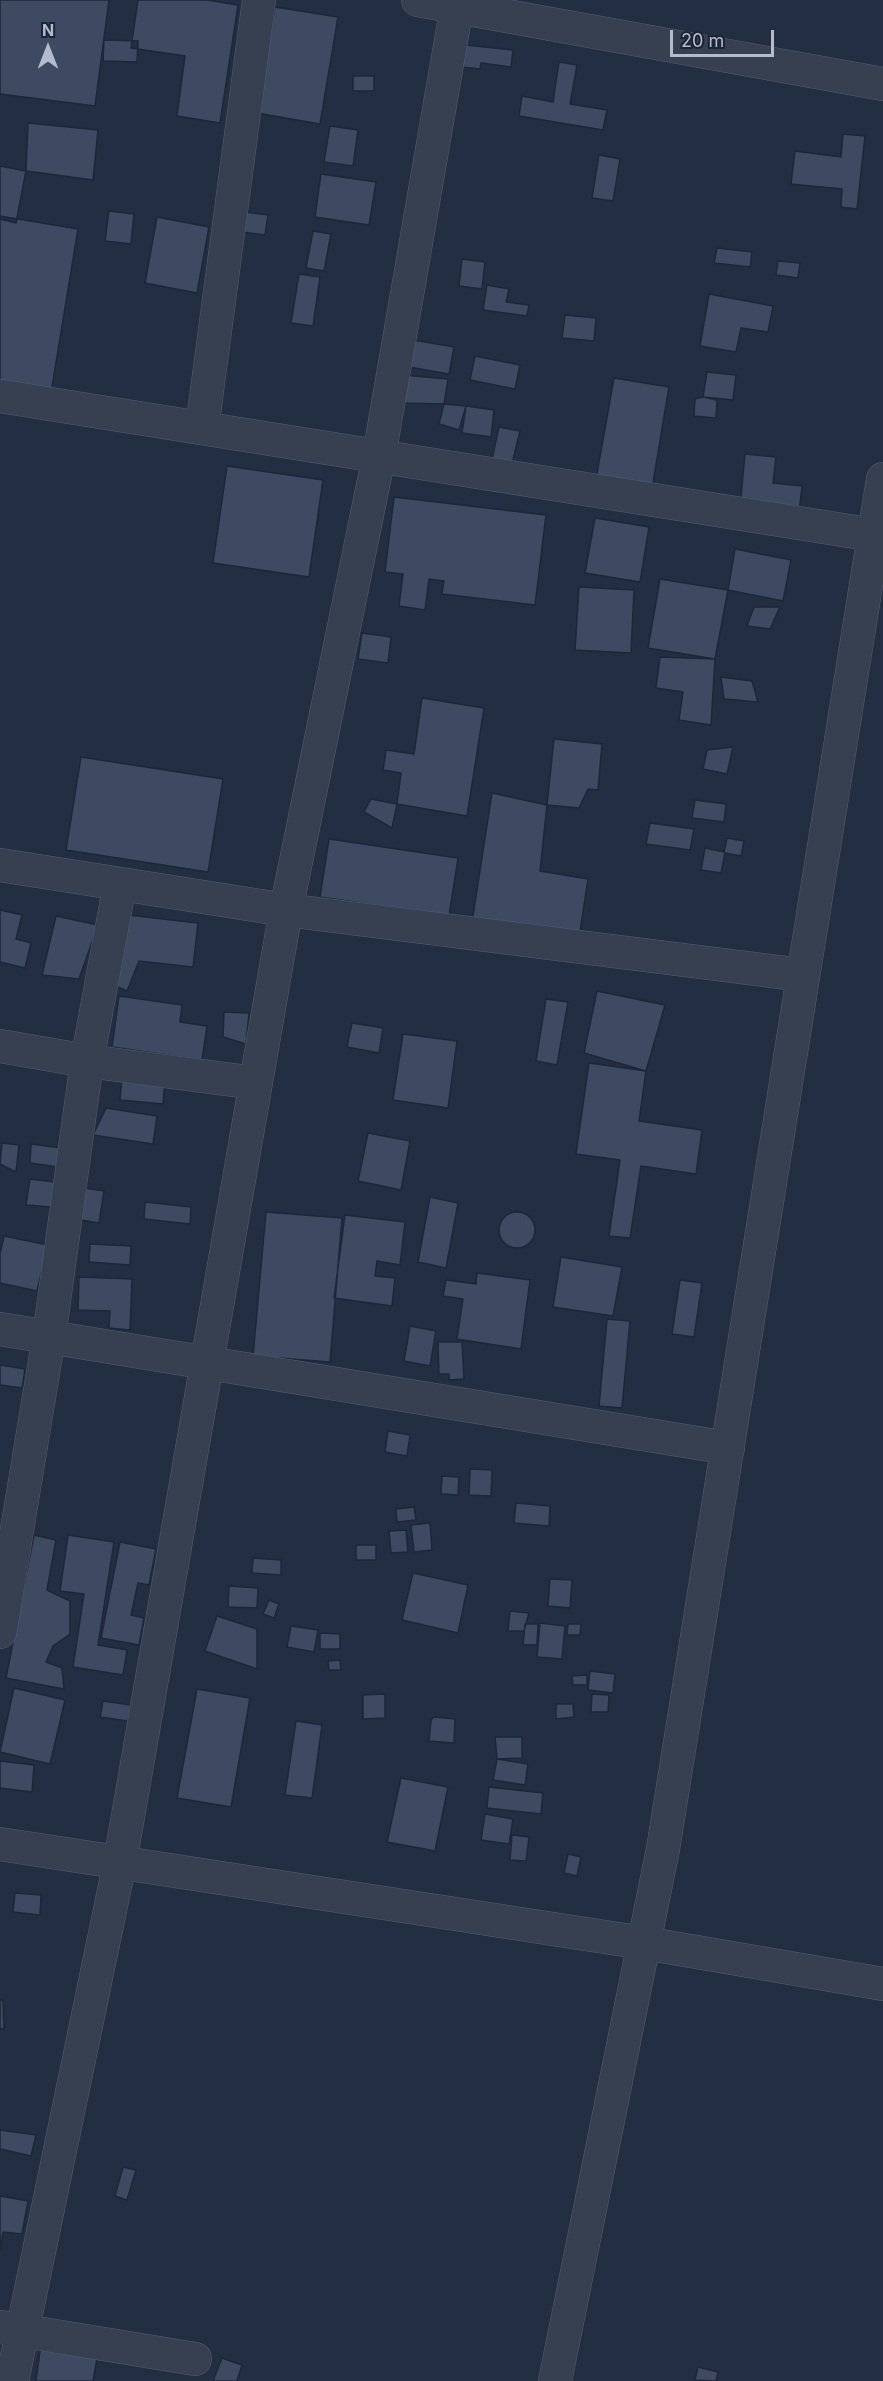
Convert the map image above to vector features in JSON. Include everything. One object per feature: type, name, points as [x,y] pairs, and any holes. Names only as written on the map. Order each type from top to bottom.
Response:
[{"type":"street","points":[[202,428],[259,0]]},
{"type":"street","points":[[418,0],[457,3],[883,84]]},
{"type":"street","points":[[12,2381],[10,2329],[120,1863],[286,910],[379,456],[457,3]]},
{"type":"street","points":[[0,396],[874,535]]},
{"type":"street","points":[[555,2381],[663,1849],[883,479]]},
{"type":"street","points":[[0,865],[286,910],[803,975]]},
{"type":"street","points":[[0,1632],[49,1337],[87,1061],[120,884]]},
{"type":"street","points":[[0,1046],[87,1061],[256,1083]]},
{"type":"street","points":[[0,1329],[728,1448]]},
{"type":"street","points":[[0,1844],[644,1943],[883,1984]]},
{"type":"street","points":[[10,2329],[195,2359]]},
{"type":"building","points":[[0,0],[109,0],[95,106],[0,94]]},
{"type":"building","points":[[138,0],[207,0],[238,5],[220,123],[177,116],[185,56],[131,48]]},
{"type":"building","points":[[275,7],[338,17],[320,124],[257,113]]},
{"type":"building","points":[[104,40],[138,41],[137,62],[103,61]]},
{"type":"building","points":[[456,44],[513,50],[511,67],[481,63],[480,69],[453,66]]},
{"type":"building","points":[[559,62],[577,65],[570,104],[607,110],[603,130],[519,116],[522,96],[553,102]]},
{"type":"building","points":[[353,76],[374,76],[374,91],[353,91]]},
{"type":"building","points":[[28,123],[98,130],[93,180],[26,171]]},
{"type":"building","points":[[330,126],[358,130],[353,166],[324,162]]},
{"type":"building","points":[[843,134],[865,136],[857,209],[841,207],[842,189],[791,184],[795,151],[841,157]]},
{"type":"building","points":[[599,155],[620,159],[613,201],[592,198]]},
{"type":"building","points":[[0,166],[26,171],[16,223],[0,219]]},
{"type":"building","points":[[321,174],[376,182],[369,225],[315,217]]},
{"type":"building","points":[[109,211],[134,214],[131,244],[105,241]]},
{"type":"building","points":[[245,212],[268,215],[265,235],[242,232]]},
{"type":"building","points":[[0,216],[78,229],[51,393],[0,385]]},
{"type":"building","points":[[157,217],[209,227],[197,293],[145,283]]},
{"type":"building","points":[[313,231],[331,234],[324,271],[306,268]]},
{"type":"building","points":[[717,248],[752,252],[750,267],[714,263]]},
{"type":"building","points":[[462,259],[485,262],[482,289],[459,286]]},
{"type":"building","points":[[778,261],[800,263],[798,278],[776,275]]},
{"type":"building","points":[[299,274],[320,277],[313,326],[291,323]]},
{"type":"building","points":[[487,285],[509,289],[506,302],[529,305],[527,316],[483,310]]},
{"type":"building","points":[[709,294],[773,306],[768,332],[741,328],[736,352],[700,346]]},
{"type":"building","points":[[565,315],[596,318],[594,341],[562,338]]},
{"type":"building","points":[[408,339],[454,347],[449,374],[403,366]]},
{"type":"building","points":[[475,356],[520,365],[515,389],[470,380]]},
{"type":"building","points":[[707,372],[736,375],[733,400],[703,397]]},
{"type":"building","points":[[403,375],[448,379],[444,404],[401,403]]},
{"type":"building","points":[[614,378],[669,387],[652,489],[596,479]]},
{"type":"building","points":[[703,397],[717,400],[716,418],[694,416],[695,399]]},
{"type":"building","points":[[444,404],[466,406],[459,430],[439,424]]},
{"type":"building","points":[[466,406],[494,410],[491,437],[462,433]]},
{"type":"building","points":[[499,427],[520,431],[512,464],[492,459]]},
{"type":"building","points":[[745,454],[776,457],[773,483],[802,486],[799,513],[740,507]]},
{"type":"building","points":[[227,466],[323,480],[309,577],[213,563]]},
{"type":"building","points":[[394,497],[546,515],[535,605],[442,594],[444,581],[429,579],[425,610],[399,606],[403,574],[385,572]]},
{"type":"building","points":[[595,518],[649,527],[640,582],[585,573]]},
{"type":"building","points":[[735,549],[791,560],[783,601],[728,590]]},
{"type":"building","points":[[660,579],[728,590],[715,659],[648,648]]},
{"type":"building","points":[[579,587],[634,590],[631,653],[575,650]]},
{"type":"building","points":[[754,607],[780,607],[770,629],[747,626]]},
{"type":"building","points":[[362,633],[391,637],[388,663],[358,659]]},
{"type":"building","points":[[660,657],[715,659],[711,725],[679,720],[683,692],[656,688]]},
{"type":"building","points":[[721,677],[752,681],[758,702],[724,699]]},
{"type":"building","points":[[422,698],[484,708],[467,816],[397,804],[401,773],[383,770],[386,750],[414,754]]},
{"type":"building","points":[[554,739],[602,744],[598,790],[588,789],[579,808],[547,805]]},
{"type":"building","points":[[733,747],[727,774],[703,769],[707,750]]},
{"type":"building","points":[[81,757],[223,779],[208,872],[66,850]]},
{"type":"building","points":[[492,793],[547,805],[540,871],[588,879],[579,938],[472,922]]},
{"type":"building","points":[[371,799],[397,804],[392,828],[364,812]]},
{"type":"building","points":[[695,800],[726,804],[724,822],[692,818]]},
{"type":"building","points":[[650,823],[694,829],[690,850],[646,844]]},
{"type":"building","points":[[727,838],[744,841],[741,856],[725,853],[721,873],[701,870],[705,848],[724,852]]},
{"type":"building","points":[[329,839],[458,858],[449,916],[320,897]]},
{"type":"building","points":[[0,910],[22,915],[16,939],[31,943],[25,968],[0,962]]},
{"type":"building","points":[[119,914],[198,923],[193,967],[139,961],[127,991],[111,984]]},
{"type":"building","points":[[56,916],[98,925],[79,979],[42,975]]},
{"type":"building","points":[[597,991],[665,1005],[646,1071],[584,1053]]},
{"type":"building","points":[[119,996],[182,1005],[180,1022],[207,1026],[202,1060],[112,1047]]},
{"type":"building","points":[[546,999],[568,1002],[557,1065],[536,1061]]},
{"type":"building","points":[[224,1012],[249,1013],[246,1044],[223,1037]]},
{"type":"building","points":[[352,1023],[383,1028],[379,1053],[347,1047]]},
{"type":"building","points":[[403,1034],[457,1041],[448,1108],[393,1100]]},
{"type":"building","points":[[589,1063],[646,1071],[639,1121],[702,1130],[696,1174],[641,1166],[630,1238],[609,1236],[620,1160],[576,1154]]},
{"type":"building","points":[[122,1078],[165,1081],[163,1104],[120,1100]]},
{"type":"building","points":[[106,1108],[157,1116],[153,1144],[93,1135]]},
{"type":"building","points":[[368,1133],[410,1141],[401,1190],[358,1181]]},
{"type":"building","points":[[2,1143],[19,1145],[16,1172],[0,1164]]},
{"type":"building","points":[[31,1144],[61,1148],[58,1167],[30,1163]]},
{"type":"building","points":[[30,1179],[54,1182],[52,1207],[26,1205]]},
{"type":"building","points":[[85,1188],[104,1191],[99,1223],[81,1220]]},
{"type":"building","points":[[430,1197],[458,1203],[446,1268],[418,1262]]},
{"type":"building","points":[[145,1202],[191,1207],[190,1224],[144,1219]]},
{"type":"building","points":[[266,1212],[342,1218],[330,1362],[253,1356]]},
{"type":"building","points":[[517,1212],[530,1217],[535,1230],[530,1243],[517,1248],[504,1243],[499,1230],[504,1217]]},
{"type":"building","points":[[345,1215],[405,1222],[400,1265],[377,1261],[375,1276],[395,1278],[392,1306],[334,1298]]},
{"type":"building","points":[[4,1236],[48,1245],[37,1291],[0,1283],[0,1254]]},
{"type":"building","points":[[90,1244],[131,1246],[130,1265],[89,1262]]},
{"type":"building","points":[[561,1257],[622,1267],[613,1316],[553,1307]]},
{"type":"building","points":[[477,1273],[530,1280],[521,1349],[457,1339],[463,1299],[443,1296],[446,1280],[476,1284]]},
{"type":"building","points":[[79,1277],[132,1279],[130,1330],[109,1328],[110,1311],[78,1310]]},
{"type":"building","points":[[680,1280],[702,1283],[694,1337],[672,1334]]},
{"type":"building","points":[[607,1319],[630,1321],[622,1408],[599,1406]]},
{"type":"building","points":[[410,1326],[436,1331],[430,1366],[404,1361]]},
{"type":"building","points":[[438,1342],[462,1342],[464,1379],[449,1380],[449,1374],[439,1374]]},
{"type":"building","points":[[0,1365],[25,1369],[22,1388],[0,1385]]},
{"type":"building","points":[[388,1431],[410,1435],[407,1456],[385,1452]]},
{"type":"building","points":[[470,1469],[492,1470],[491,1496],[469,1495]]},
{"type":"building","points":[[442,1476],[459,1477],[458,1495],[441,1494]]},
{"type":"building","points":[[516,1503],[550,1506],[549,1526],[514,1523]]},
{"type":"building","points":[[414,1507],[416,1520],[397,1522],[396,1509]]},
{"type":"building","points":[[430,1523],[432,1550],[414,1552],[411,1525]]},
{"type":"building","points":[[406,1530],[408,1552],[391,1553],[389,1531]]},
{"type":"building","points":[[34,1535],[56,1540],[47,1590],[70,1601],[70,1634],[53,1646],[46,1662],[62,1668],[64,1689],[6,1678]]},
{"type":"building","points":[[68,1535],[114,1542],[98,1645],[127,1650],[123,1675],[73,1667],[84,1594],[60,1591]]},
{"type":"building","points":[[120,1542],[156,1549],[149,1585],[138,1583],[131,1615],[144,1618],[139,1645],[101,1638]]},
{"type":"building","points":[[356,1545],[376,1545],[376,1560],[356,1560]]},
{"type":"building","points":[[253,1558],[281,1560],[281,1575],[252,1573]]},
{"type":"building","points":[[413,1573],[468,1585],[458,1633],[402,1620]]},
{"type":"building","points":[[550,1579],[572,1580],[570,1608],[548,1606]]},
{"type":"building","points":[[229,1586],[258,1588],[257,1608],[228,1607]]},
{"type":"building","points":[[269,1600],[279,1604],[274,1618],[263,1614]]},
{"type":"building","points":[[510,1611],[529,1613],[524,1631],[508,1631]]},
{"type":"building","points":[[217,1616],[257,1629],[257,1669],[205,1651]]},
{"type":"building","points":[[540,1623],[565,1626],[562,1659],[537,1657]]},
{"type":"building","points":[[525,1624],[538,1624],[537,1645],[523,1645]]},
{"type":"building","points":[[568,1624],[581,1624],[580,1635],[567,1635]]},
{"type":"building","points":[[291,1626],[318,1630],[314,1652],[287,1647]]},
{"type":"building","points":[[320,1633],[340,1634],[340,1649],[320,1649]]},
{"type":"building","points":[[340,1660],[341,1670],[329,1670],[328,1661]]},
{"type":"building","points":[[590,1671],[615,1674],[613,1693],[588,1690]]},
{"type":"building","points":[[587,1675],[587,1685],[573,1685],[572,1676]]},
{"type":"building","points":[[14,1688],[65,1700],[50,1764],[0,1752]]},
{"type":"building","points":[[197,1689],[250,1698],[231,1807],[177,1798]]},
{"type":"building","points":[[385,1694],[385,1718],[363,1719],[363,1695]]},
{"type":"building","points":[[592,1694],[609,1695],[608,1712],[591,1712]]},
{"type":"building","points":[[103,1701],[131,1705],[128,1721],[100,1717]]},
{"type":"building","points":[[556,1704],[573,1704],[574,1717],[556,1719]]},
{"type":"building","points":[[434,1717],[455,1719],[454,1743],[429,1741],[431,1720]]},
{"type":"building","points":[[296,1721],[322,1725],[312,1798],[285,1795]]},
{"type":"building","points":[[495,1737],[522,1737],[522,1758],[497,1759]]},
{"type":"building","points":[[497,1759],[528,1764],[525,1785],[493,1780]]},
{"type":"building","points":[[0,1761],[34,1765],[32,1792],[0,1788]]},
{"type":"building","points":[[401,1778],[448,1787],[435,1851],[387,1842]]},
{"type":"building","points":[[489,1787],[543,1793],[541,1814],[487,1808]]},
{"type":"building","points":[[485,1814],[513,1819],[509,1844],[481,1840]]},
{"type":"building","points":[[512,1835],[529,1837],[526,1861],[510,1860]]},
{"type":"building","points":[[568,1854],[581,1857],[577,1876],[564,1873]]},
{"type":"building","points":[[15,1893],[41,1895],[40,1915],[13,1912]]},
{"type":"building","points":[[0,2000],[3,2000],[4,2029],[0,2029]]},
{"type":"building","points":[[0,2130],[36,2135],[31,2156],[0,2149]]},
{"type":"building","points":[[123,2167],[136,2170],[127,2200],[115,2196]]},
{"type":"building","points":[[0,2196],[28,2201],[22,2234],[3,2232],[0,2250]]},
{"type":"building","points":[[41,2344],[98,2353],[93,2381],[36,2381]]},
{"type":"building","points":[[222,2358],[242,2365],[237,2381],[213,2381]]},
{"type":"building","points":[[698,2367],[718,2372],[716,2381],[695,2380]]}]
